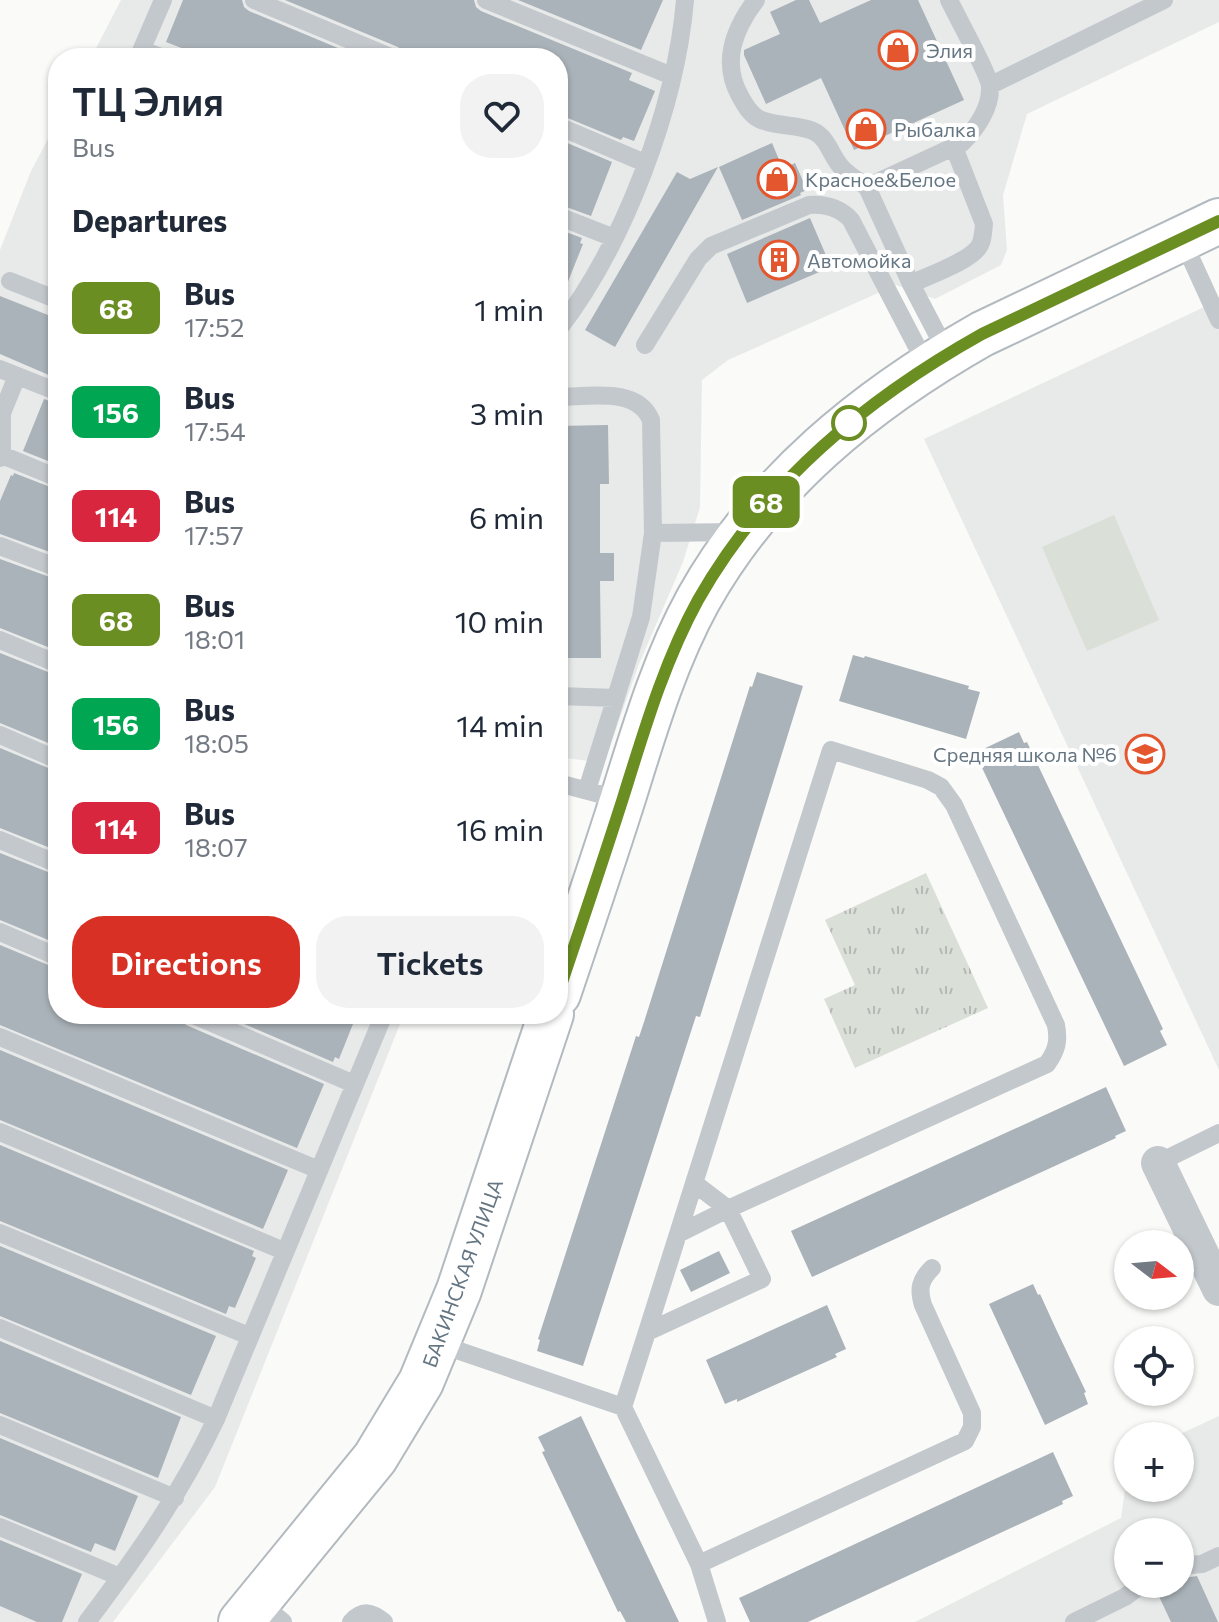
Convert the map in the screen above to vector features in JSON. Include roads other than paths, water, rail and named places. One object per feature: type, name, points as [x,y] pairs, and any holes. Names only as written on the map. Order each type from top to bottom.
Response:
[{"type":"street","points":[[568,951],[604,795],[643,734],[677,644],[697,602],[743,532],[780,487],[829,438],[937,360],[982,334],[1201,230]]},
{"type":"street","name":"БАКИНСКАЯ УЛИЦА","points":[[261,1615],[375,1458],[408,1406],[439,1344],[548,1024]]},
{"type":"street","points":[[1158,1163],[1219,1289]]},
{"type":"lane","points":[[143,48],[163,0]]},
{"type":"lane","points":[[254,0],[369,48]]},
{"type":"lane","points":[[486,0],[672,76]]},
{"type":"lane","points":[[568,307],[614,238],[645,163],[672,76],[685,0]]},
{"type":"lane","points":[[756,0],[742,21],[732,46],[729,64],[734,85],[748,110],[758,118],[813,131],[824,139],[844,170],[867,187],[911,284],[937,360]]},
{"type":"lane","points":[[867,187],[954,147],[973,132],[985,112],[991,85],[949,0]]},
{"type":"lane","points":[[991,85],[1164,0]]},
{"type":"lane","points":[[568,130],[645,163]]},
{"type":"lane","points":[[911,284],[970,256],[979,248],[983,236],[984,224],[954,147]]},
{"type":"lane","points":[[645,345],[698,259],[711,246],[809,205],[821,205],[844,212],[851,220],[937,360]]},
{"type":"lane","points":[[568,220],[614,238]]},
{"type":"lane","points":[[1201,230],[1219,320]]},
{"type":"lane","points":[[10,281],[48,296]]},
{"type":"lane","points":[[48,388],[8,373],[2,413],[1,456],[48,474]]},
{"type":"lane","points":[[568,397],[624,397],[647,409],[651,420],[653,533],[641,617],[616,698],[604,795],[568,786]]},
{"type":"lane","points":[[653,533],[743,532]]},
{"type":"lane","points":[[0,546],[48,564]]},
{"type":"lane","points":[[0,640],[48,660]]},
{"type":"lane","points":[[568,696],[616,698]]},
{"type":"lane","points":[[0,735],[48,756]]},
{"type":"lane","points":[[678,1234],[1047,1064],[1054,1054],[1059,1040],[1056,1025],[954,805],[941,787],[928,780],[831,750],[623,1407],[699,1564],[717,1622]]},
{"type":"lane","points":[[0,840],[48,860]]},
{"type":"lane","points":[[0,932],[48,953]]},
{"type":"lane","points":[[214,1024],[354,1084]]},
{"type":"lane","points":[[87,1622],[175,1498],[216,1419],[380,1024]]},
{"type":"lane","points":[[0,1037],[319,1170]]},
{"type":"lane","points":[[0,1132],[284,1251]]},
{"type":"lane","points":[[1158,1163],[1219,1133]]},
{"type":"lane","points":[[647,1332],[762,1279],[728,1209],[694,1183]]},
{"type":"lane","points":[[0,1233],[249,1336]]},
{"type":"lane","points":[[699,1564],[965,1441],[972,1427],[972,1413],[919,1291],[923,1277],[932,1268]]},
{"type":"lane","points":[[0,1328],[216,1419]]},
{"type":"lane","points":[[439,1344],[623,1407]]},
{"type":"lane","points":[[0,1425],[175,1498]]},
{"type":"lane","points":[[0,1527],[120,1577]]},
{"type":"lane","points":[[1194,1565],[1219,1556]]},
{"type":"lane","points":[[1074,1622],[1123,1598]]},
{"type":"lane","points":[[351,1622],[362,1613],[369,1612],[384,1622]]},
{"type":"place","name":"Элия","points":[[898,50]]},
{"type":"place","name":"Рыбалка","points":[[866,129]]},
{"type":"place","name":"Красное&Белое","points":[[777,179]]},
{"type":"place","name":"Автомойка","points":[[779,260]]},
{"type":"place","name":"Средняя школа №6","points":[[1145,754]]}]
